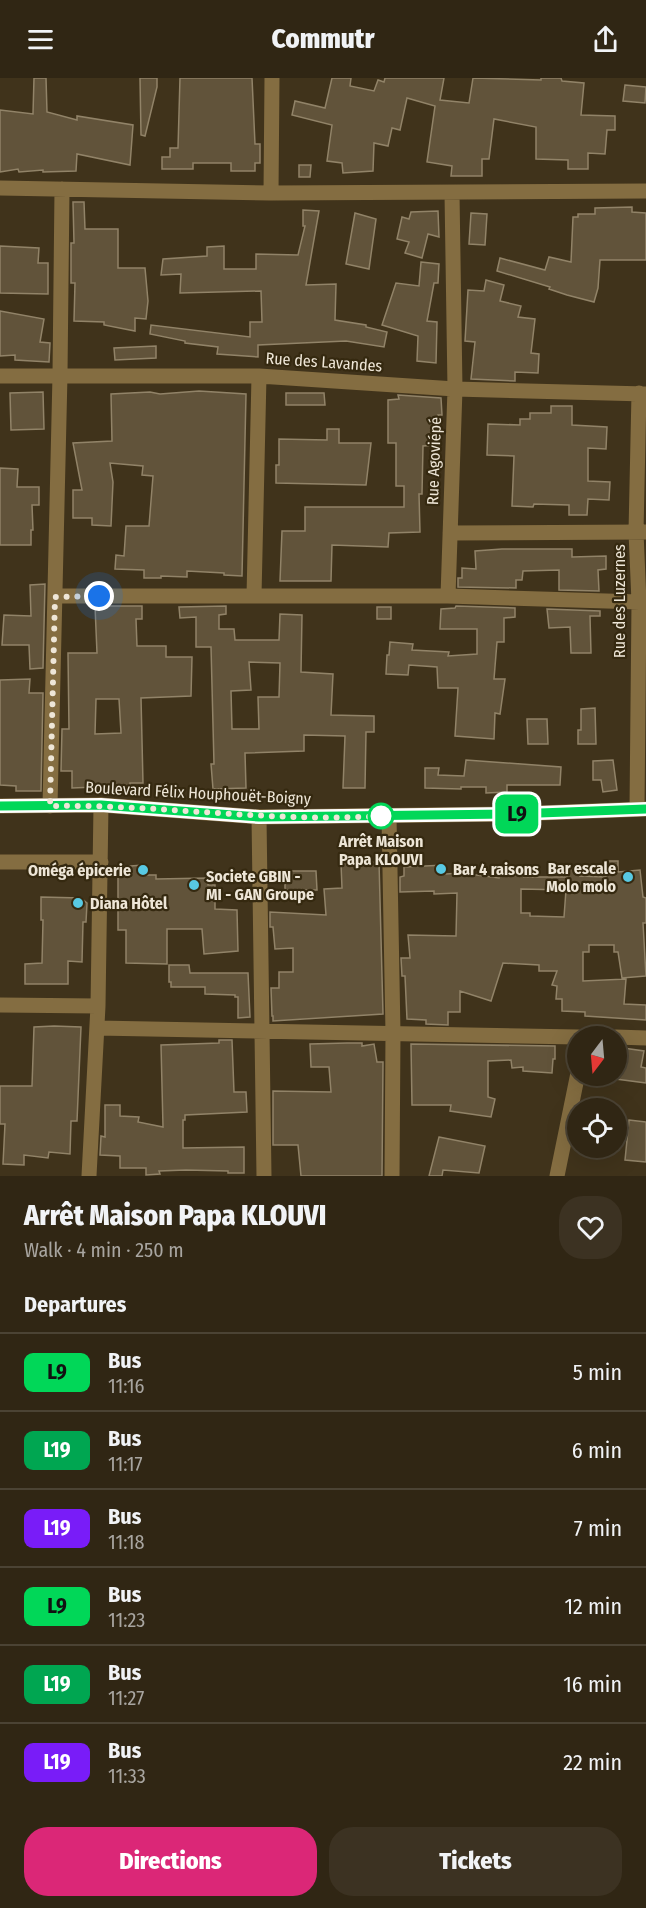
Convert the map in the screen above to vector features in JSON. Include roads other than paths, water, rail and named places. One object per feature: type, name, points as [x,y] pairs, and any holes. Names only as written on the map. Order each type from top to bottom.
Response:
[{"type":"street","points":[[271,193],[272,78]]},
{"type":"street","points":[[0,189],[271,193],[646,191]]},
{"type":"street","points":[[50,806],[62,189]]},
{"type":"street","name":"Rue Agoviépé","points":[[448,596],[455,389],[452,193]]},
{"type":"street","name":"Rue des Lavandes","points":[[0,376],[259,376],[455,389],[643,393]]},
{"type":"street","points":[[254,596],[259,376]]},
{"type":"street","name":"Rue des Luzernes","points":[[641,808],[639,602],[643,393]]},
{"type":"street","points":[[450,533],[641,532]]},
{"type":"street","points":[[55,597],[448,596],[639,602]]},
{"type":"street","points":[[89,1176],[99,1006],[101,805]]},
{"type":"street","name":"Boulevard Félix Houphouët-Boigny","points":[[0,806],[101,805],[259,817],[389,816],[641,808]]},
{"type":"street","points":[[389,816],[393,1033],[392,1176]]},
{"type":"street","points":[[259,817],[264,1032],[264,1176]]},
{"type":"street","points":[[0,862],[100,862]]},
{"type":"street","points":[[0,1005],[99,1006]]},
{"type":"street","points":[[97,1028],[567,1036]]},
{"type":"street","points":[[627,1037],[646,1038]]},
{"type":"street","points":[[557,1176],[575,1086]]},
{"type":"place","name":"Arrêt Maison Papa KLOUVI","points":[[381,816]]},
{"type":"place","name":"Bar 4 raisons","points":[[441,869]]},
{"type":"place","name":"Oméga épicerie","points":[[143,870]]},
{"type":"place","name":"Bar escale Molo molo","points":[[628,877]]},
{"type":"place","name":"Societe GBIN - MI - GAN Groupe","points":[[194,885]]},
{"type":"place","name":"Diana Hôtel","points":[[78,903]]}]
